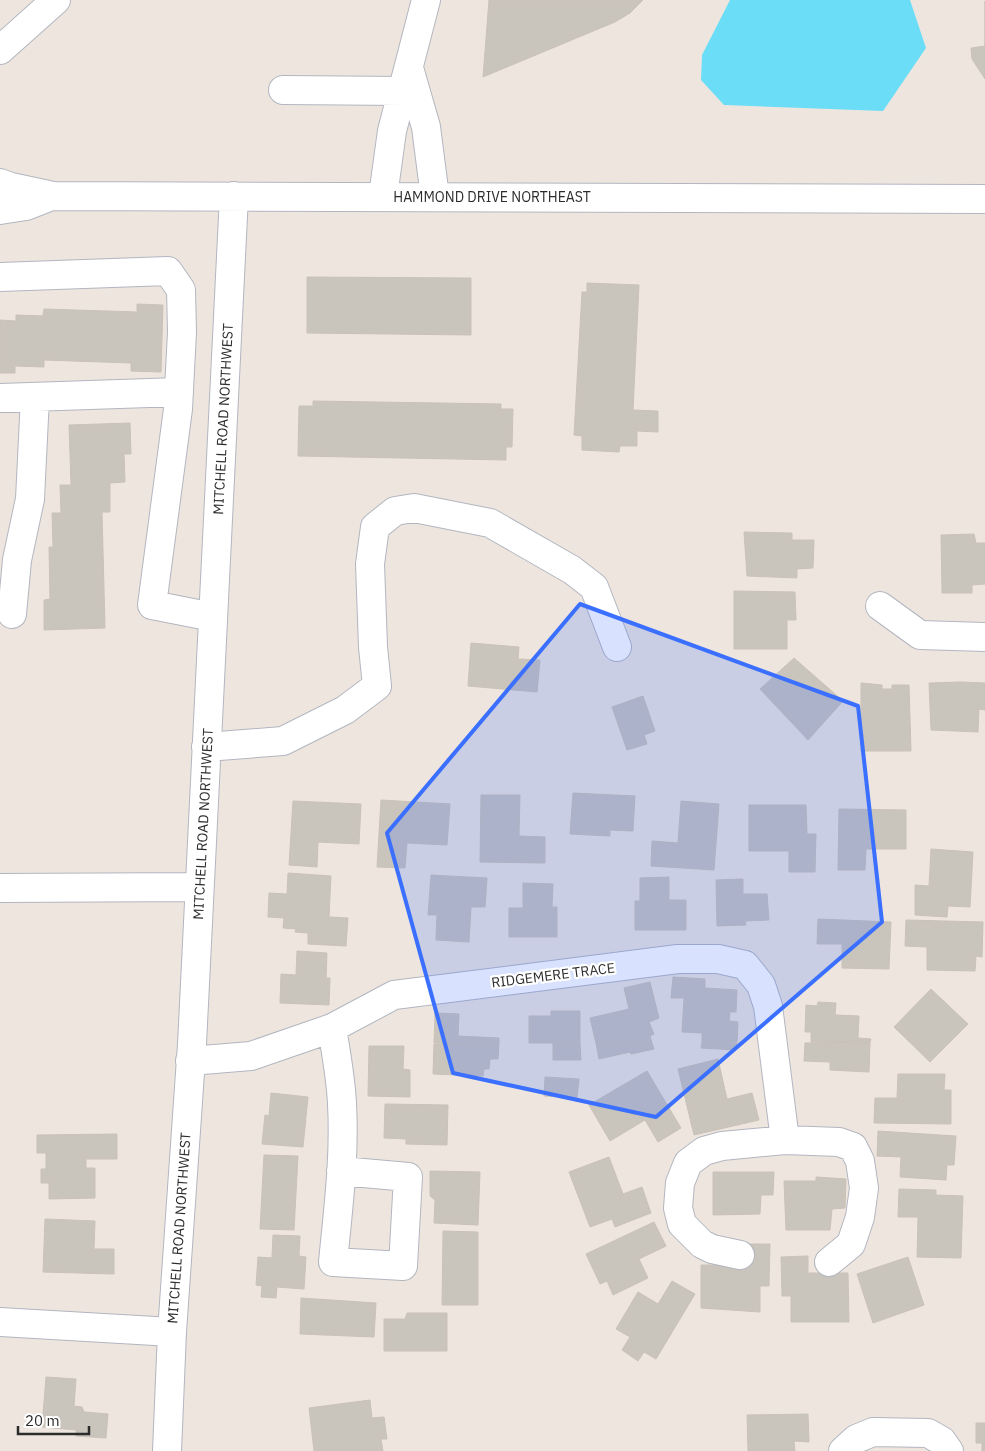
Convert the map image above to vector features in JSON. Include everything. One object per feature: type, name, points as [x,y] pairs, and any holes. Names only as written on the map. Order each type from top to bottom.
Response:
[{"type":"street","points":[[0,50],[56,0]]},
{"type":"street","points":[[383,196],[392,131],[426,0]]},
{"type":"street","points":[[283,90],[406,79]]},
{"type":"street","points":[[406,79],[426,127],[435,197]]},
{"type":"street","name":"HAMMOND DRIVE NORTHEAST","points":[[0,183],[17,189],[53,196],[985,199]]},
{"type":"street","points":[[0,210],[26,206],[53,196]]},
{"type":"street","name":"MITCHELL ROAD NORTHWEST","points":[[167,1451],[172,1332],[190,1061],[234,196]]},
{"type":"street","points":[[0,277],[168,271],[182,290],[179,392],[152,605],[213,617]]},
{"type":"street","points":[[0,398],[179,392]]},
{"type":"street","points":[[12,614],[17,560],[30,499],[35,397]]},
{"type":"street","points":[[206,747],[283,741],[345,710],[377,686],[373,647],[370,564],[375,527],[395,511],[414,508],[490,523],[572,570],[594,587],[617,647]]},
{"type":"street","points":[[880,606],[920,636],[985,637]]},
{"type":"street","points":[[0,888],[199,887]]},
{"type":"street","name":"RIDGEMERE TRACE","points":[[190,1061],[251,1056],[332,1028],[394,995],[678,959],[718,959],[745,965],[761,985],[768,1006],[784,1140]]},
{"type":"street","points":[[332,1028],[342,1104],[341,1171]]},
{"type":"street","points":[[740,1255],[712,1249],[702,1244],[682,1224],[678,1208],[680,1182],[688,1163],[704,1151],[722,1146],[784,1140],[840,1142],[853,1147],[860,1161],[864,1188],[860,1217],[851,1244],[829,1262]]},
{"type":"street","points":[[0,1322],[172,1332]]},
{"type":"street","points":[[843,1451],[856,1439],[873,1432],[928,1433],[942,1441],[949,1451]]},
{"type":"highlighted area","points":[[580,604],[858,706],[882,922],[656,1117],[453,1073],[387,833]]},
{"type":"water","points":[[730,0],[910,0],[926,48],[883,111],[724,105],[701,80],[702,55]]},
{"type":"building","points":[[489,0],[643,0],[630,13],[615,22],[483,77]]},
{"type":"building","points":[[985,46],[985,79],[972,59],[971,48]]},
{"type":"building","points":[[307,277],[471,278],[471,335],[307,333]]},
{"type":"building","points":[[587,283],[639,285],[633,410],[658,411],[658,432],[637,431],[637,446],[620,446],[619,452],[582,450],[582,436],[574,435],[582,292],[587,292]]},
{"type":"building","points":[[137,304],[163,305],[161,372],[131,371],[131,363],[44,360],[44,367],[15,366],[15,373],[0,373],[0,320],[16,321],[16,315],[43,316],[44,309],[137,312]]},
{"type":"building","points":[[313,401],[501,404],[501,409],[513,409],[512,447],[506,447],[506,460],[298,456],[299,406],[313,406]]},
{"type":"building","points":[[130,423],[131,454],[124,454],[125,482],[110,483],[110,512],[102,512],[105,628],[44,630],[44,600],[50,599],[49,547],[53,547],[52,513],[61,513],[60,485],[71,485],[69,425]]},
{"type":"building","points":[[744,532],[792,533],[792,540],[814,540],[813,568],[797,569],[797,578],[747,576]]},
{"type":"building","points":[[974,534],[976,543],[985,543],[985,584],[972,585],[972,593],[942,593],[941,535]]},
{"type":"building","points":[[734,591],[795,592],[796,620],[787,620],[787,649],[734,649]]},
{"type":"building","points":[[471,643],[519,647],[518,659],[540,660],[537,692],[468,686]]},
{"type":"building","points":[[794,658],[843,701],[808,740],[760,689]]},
{"type":"building","points":[[861,683],[882,685],[882,689],[892,689],[892,685],[909,685],[911,751],[861,751]]},
{"type":"building","points":[[929,683],[985,683],[985,710],[979,709],[978,732],[931,730]]},
{"type":"building","points":[[643,696],[655,731],[644,735],[647,744],[627,750],[612,707]]},
{"type":"building","points":[[573,793],[635,796],[633,831],[610,830],[610,836],[570,834]]},
{"type":"building","points":[[481,795],[520,795],[519,836],[545,837],[545,863],[480,862]]},
{"type":"building","points":[[381,800],[450,804],[447,845],[407,843],[405,868],[377,867]]},
{"type":"building","points":[[293,801],[361,804],[359,844],[318,842],[317,867],[289,865]]},
{"type":"building","points":[[681,801],[719,804],[714,870],[651,866],[652,841],[678,843]]},
{"type":"building","points":[[749,805],[806,805],[807,834],[816,834],[815,872],[789,872],[789,851],[749,851]]},
{"type":"building","points":[[839,809],[906,810],[906,849],[866,849],[865,870],[838,870]]},
{"type":"building","points":[[931,849],[973,852],[970,907],[948,906],[947,917],[915,915],[915,885],[929,886]]},
{"type":"building","points":[[288,873],[331,876],[329,917],[348,918],[346,946],[308,944],[308,933],[295,932],[296,929],[283,928],[284,918],[268,917],[269,893],[287,894]]},
{"type":"building","points":[[431,875],[487,878],[485,907],[471,907],[469,942],[436,940],[437,915],[428,915]]},
{"type":"building","points":[[669,877],[669,900],[686,900],[686,930],[635,930],[635,901],[640,901],[640,878]]},
{"type":"building","points":[[743,879],[743,894],[767,894],[769,920],[745,921],[746,925],[717,926],[716,880]]},
{"type":"building","points":[[523,883],[553,884],[552,907],[557,907],[557,937],[509,937],[509,908],[523,908]]},
{"type":"building","points":[[818,919],[891,922],[889,969],[842,968],[842,944],[817,944]]},
{"type":"building","points":[[906,920],[983,922],[982,957],[976,956],[975,971],[927,970],[927,947],[905,946]]},
{"type":"building","points":[[297,951],[327,953],[326,978],[330,978],[329,1005],[280,1003],[281,974],[296,975]]},
{"type":"building","points":[[673,977],[705,979],[705,988],[737,990],[736,1012],[730,1012],[729,1021],[738,1022],[737,1042],[702,1043],[702,1033],[682,1032],[684,998],[671,998]]},
{"type":"building","points":[[650,982],[659,1018],[649,1022],[654,1034],[650,1036],[652,1043],[596,1043],[590,1018],[629,1009],[624,988]]},
{"type":"building","points":[[931,989],[968,1024],[930,1062],[894,1027]]},
{"type":"building","points":[[818,1002],[836,1003],[835,1015],[859,1016],[858,1038],[871,1039],[870,1042],[811,1042],[811,1032],[805,1032],[806,1005],[817,1006]]},
{"type":"building","points":[[551,1011],[580,1011],[580,1043],[529,1043],[529,1016],[551,1016]]},
{"type":"building","points":[[435,1013],[459,1014],[458,1036],[499,1038],[499,1043],[434,1043]]},
{"type":"building","points":[[870,1042],[869,1072],[830,1070],[830,1062],[804,1061],[805,1043]]},
{"type":"building","points":[[499,1043],[498,1059],[490,1059],[489,1069],[484,1069],[483,1076],[433,1074],[434,1044]]},
{"type":"building","points":[[553,1043],[580,1043],[581,1060],[553,1060]]},
{"type":"building","points":[[596,1043],[652,1043],[654,1049],[599,1059]]},
{"type":"building","points":[[702,1043],[737,1043],[736,1050],[701,1048]]},
{"type":"building","points":[[369,1046],[404,1046],[403,1069],[410,1070],[410,1097],[368,1096]]},
{"type":"building","points":[[718,1059],[727,1099],[752,1093],[759,1120],[694,1135],[678,1069]]},
{"type":"building","points":[[647,1071],[681,1128],[658,1142],[645,1120],[610,1141],[589,1105]]},
{"type":"building","points":[[898,1074],[945,1074],[944,1090],[951,1090],[951,1124],[874,1123],[875,1098],[897,1098]]},
{"type":"building","points":[[545,1077],[579,1079],[577,1098],[544,1096]]},
{"type":"building","points":[[271,1093],[308,1097],[303,1147],[262,1144],[265,1115],[269,1116]]},
{"type":"building","points":[[385,1104],[448,1105],[447,1145],[406,1144],[406,1139],[384,1138]]},
{"type":"building","points":[[878,1131],[956,1136],[954,1165],[947,1165],[946,1180],[900,1177],[901,1157],[877,1156]]},
{"type":"building","points":[[117,1134],[117,1159],[86,1159],[86,1168],[95,1168],[95,1198],[49,1199],[49,1183],[41,1183],[41,1169],[46,1169],[46,1153],[37,1153],[37,1135]]},
{"type":"building","points":[[264,1155],[298,1156],[294,1230],[260,1229]]},
{"type":"building","points":[[609,1157],[623,1194],[642,1187],[651,1213],[615,1227],[612,1219],[590,1227],[569,1172]]},
{"type":"building","points":[[430,1171],[480,1172],[478,1225],[434,1223],[435,1200],[430,1196]]},
{"type":"building","points":[[713,1172],[774,1172],[773,1195],[761,1195],[760,1214],[713,1215]]},
{"type":"building","points":[[816,1177],[846,1179],[845,1208],[832,1209],[830,1230],[786,1230],[784,1181],[816,1181]]},
{"type":"building","points":[[899,1189],[936,1190],[936,1195],[963,1196],[961,1258],[917,1257],[918,1217],[898,1217]]},
{"type":"building","points":[[45,1219],[95,1221],[94,1249],[114,1249],[114,1274],[43,1272]]},
{"type":"building","points":[[654,1222],[666,1246],[639,1259],[648,1278],[613,1295],[607,1281],[600,1284],[586,1254]]},
{"type":"building","points":[[443,1231],[478,1232],[478,1305],[442,1305]]},
{"type":"building","points":[[273,1235],[300,1236],[299,1256],[306,1257],[304,1289],[277,1287],[276,1298],[261,1297],[262,1286],[256,1285],[258,1257],[272,1258]]},
{"type":"building","points":[[743,1244],[770,1244],[769,1286],[760,1286],[760,1312],[701,1308],[701,1265],[742,1265]]},
{"type":"building","points":[[808,1256],[808,1273],[848,1273],[849,1322],[791,1322],[791,1296],[782,1296],[781,1257]]},
{"type":"building","points":[[908,1257],[924,1305],[873,1323],[857,1274]]},
{"type":"building","points":[[672,1281],[695,1294],[656,1359],[644,1352],[638,1361],[622,1350],[630,1337],[616,1329],[638,1292],[658,1304]]},
{"type":"building","points":[[301,1298],[376,1303],[374,1337],[300,1334]]},
{"type":"building","points":[[407,1313],[447,1313],[447,1351],[384,1351],[384,1319],[405,1319]]},
{"type":"building","points":[[46,1377],[76,1379],[74,1406],[82,1407],[84,1412],[108,1414],[106,1438],[76,1436],[76,1430],[42,1427]]},
{"type":"building","points":[[370,1400],[372,1418],[384,1417],[387,1439],[381,1439],[383,1451],[314,1451],[309,1408]]},
{"type":"building","points":[[808,1414],[809,1442],[794,1441],[795,1451],[748,1451],[747,1415]]},
{"type":"building","points":[[976,1423],[985,1423],[985,1451],[982,1451],[982,1443],[976,1443]]}]
